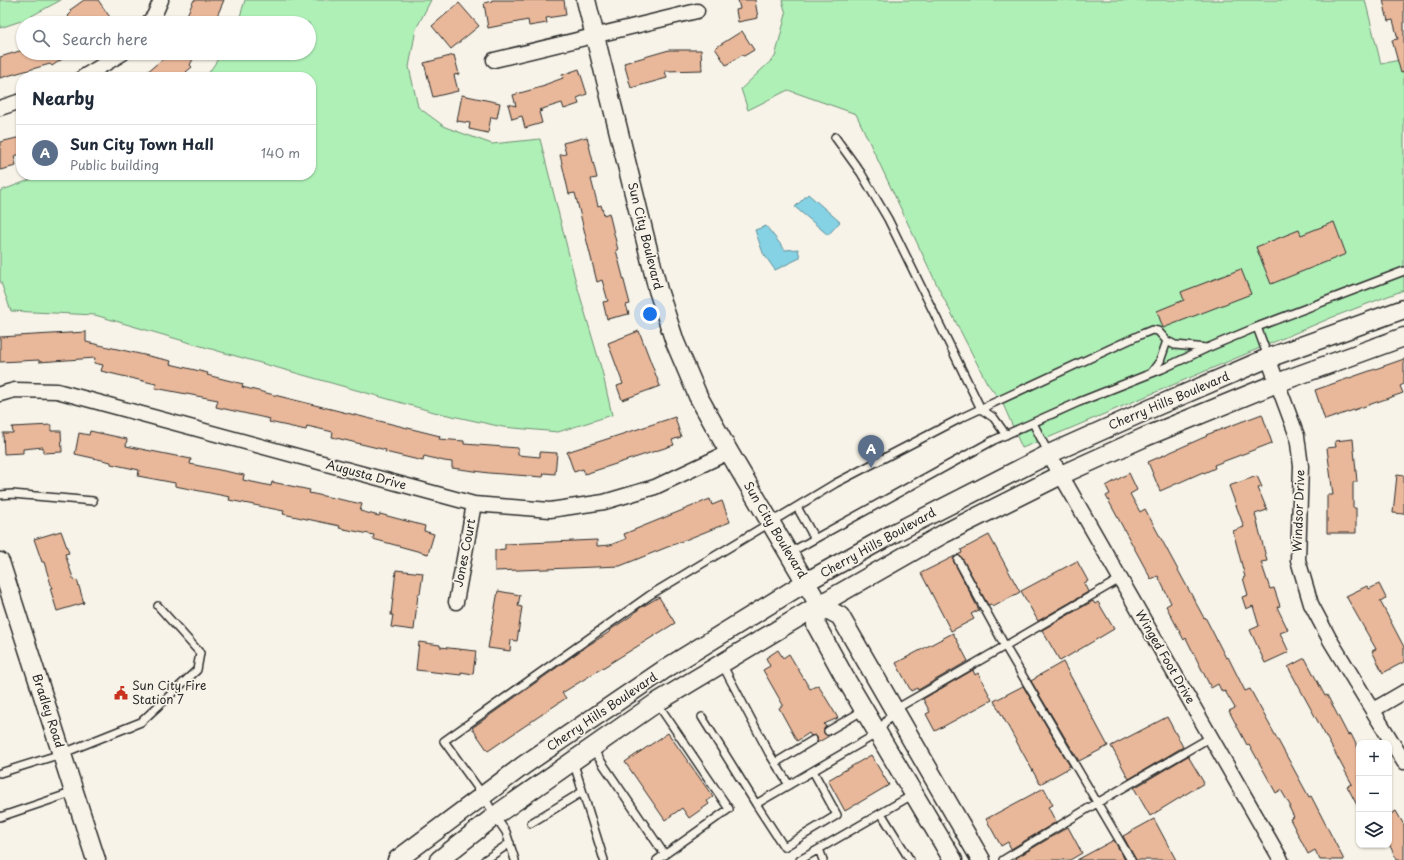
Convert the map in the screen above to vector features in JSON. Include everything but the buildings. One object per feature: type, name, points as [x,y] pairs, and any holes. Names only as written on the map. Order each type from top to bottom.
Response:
[{"type":"street","points":[[154,16],[161,0]]},
{"type":"street","name":"Sun City Boulevard","points":[[586,0],[658,290],[675,342],[698,396],[728,452],[819,605]]},
{"type":"street","points":[[494,60],[697,11]]},
{"type":"street","points":[[91,72],[111,60]]},
{"type":"street","points":[[0,108],[16,103]]},
{"type":"street","name":"Cherry Hills Boulevard","points":[[397,860],[524,764],[665,669],[806,582],[896,532],[1049,454],[1150,409],[1268,358],[1404,309]]},
{"type":"street","name":"Cherry Hills Boulevard","points":[[439,860],[495,816],[656,703],[819,605],[945,532],[1061,475],[1145,437],[1277,383],[1404,337]]},
{"type":"street","name":"Windsor Drive","points":[[1268,358],[1297,436],[1301,466],[1298,560],[1311,604],[1330,640],[1404,762]]},
{"type":"street","name":"Augusta Drive","points":[[0,394],[15,390],[57,391],[474,504],[550,510],[604,502],[655,487],[728,452]]},
{"type":"street","name":"Winged Foot Drive","points":[[1049,454],[1281,860]]},
{"type":"street","name":"Jones Court","points":[[456,602],[474,504]]},
{"type":"street","name":"Bradley Road","points":[[0,562],[96,860]]},
{"type":"street","points":[[953,860],[864,710],[816,625],[819,605],[840,616],[981,860]]},
{"type":"street","points":[[1373,710],[1404,692]]},
{"type":"lane","points":[[835,137],[861,174],[888,219],[981,409],[994,418],[1006,435]]},
{"type":"lane","points":[[789,553],[994,440],[1033,422],[1151,374],[1257,327],[1404,271]]},
{"type":"lane","points":[[1257,327],[1268,358]]},
{"type":"lane","points":[[516,860],[506,832],[483,795],[444,741],[650,595],[836,483],[981,409],[1152,330],[1158,331],[1167,341],[1175,345],[1207,348]]},
{"type":"lane","points":[[1151,374],[1160,360],[1167,341]]},
{"type":"lane","points":[[1033,422],[1049,454]]},
{"type":"lane","points":[[0,495],[12,494],[93,501]]},
{"type":"lane","points":[[797,507],[815,539]]},
{"type":"lane","points":[[958,560],[1005,646],[1131,860]]},
{"type":"lane","points":[[756,804],[878,733],[894,710],[1120,579]]},
{"type":"lane","points":[[0,773],[61,754],[141,722],[197,670],[200,653],[158,606]]},
{"type":"lane","points":[[722,664],[775,763],[789,785]]},
{"type":"lane","points":[[656,703],[729,809],[657,860]]},
{"type":"lane","points":[[828,731],[864,710]]},
{"type":"lane","points":[[702,717],[784,847],[837,815],[813,771]]},
{"type":"lane","points":[[1003,860],[1097,803],[1211,737]]},
{"type":"lane","points":[[775,763],[813,740]]},
{"type":"lane","points":[[592,748],[664,855]]},
{"type":"lane","points":[[573,761],[604,860]]},
{"type":"lane","points":[[0,817],[74,792]]},
{"type":"lane","points":[[531,823],[582,792]]},
{"type":"lane","points":[[800,860],[914,794]]},
{"type":"lane","points":[[881,813],[910,860]]},
{"type":"lane","points":[[485,860],[510,843]]},
{"type":"lane","points":[[819,849],[823,860]]},
{"type":"green space","points":[[0,0],[61,0],[31,16],[16,16],[16,23],[0,28]]},
{"type":"green space","points":[[245,0],[431,0],[416,29],[409,67],[418,107],[445,127],[492,144],[540,139],[574,275],[602,371],[612,415],[558,432],[503,427],[434,412],[95,315],[11,311],[0,280],[0,191],[30,180],[316,180],[316,72],[209,72],[217,60],[316,60],[316,16],[240,16]]},
{"type":"green space","points":[[782,0],[1365,0],[1381,64],[1404,59],[1404,290],[1333,317],[1022,448],[1003,404],[987,383],[938,287],[856,114],[788,90],[748,110],[741,89],[775,57],[786,14]]},
{"type":"water","points":[[808,194],[840,222],[828,235],[795,207]]},
{"type":"water","points":[[766,226],[785,250],[798,249],[800,258],[775,270],[763,253],[755,230]]},
{"type":"place","name":"Sun City Town Hall","points":[[871,468]]},
{"type":"place","name":"Sun City Fire Station 7","points":[[121,693]]}]
